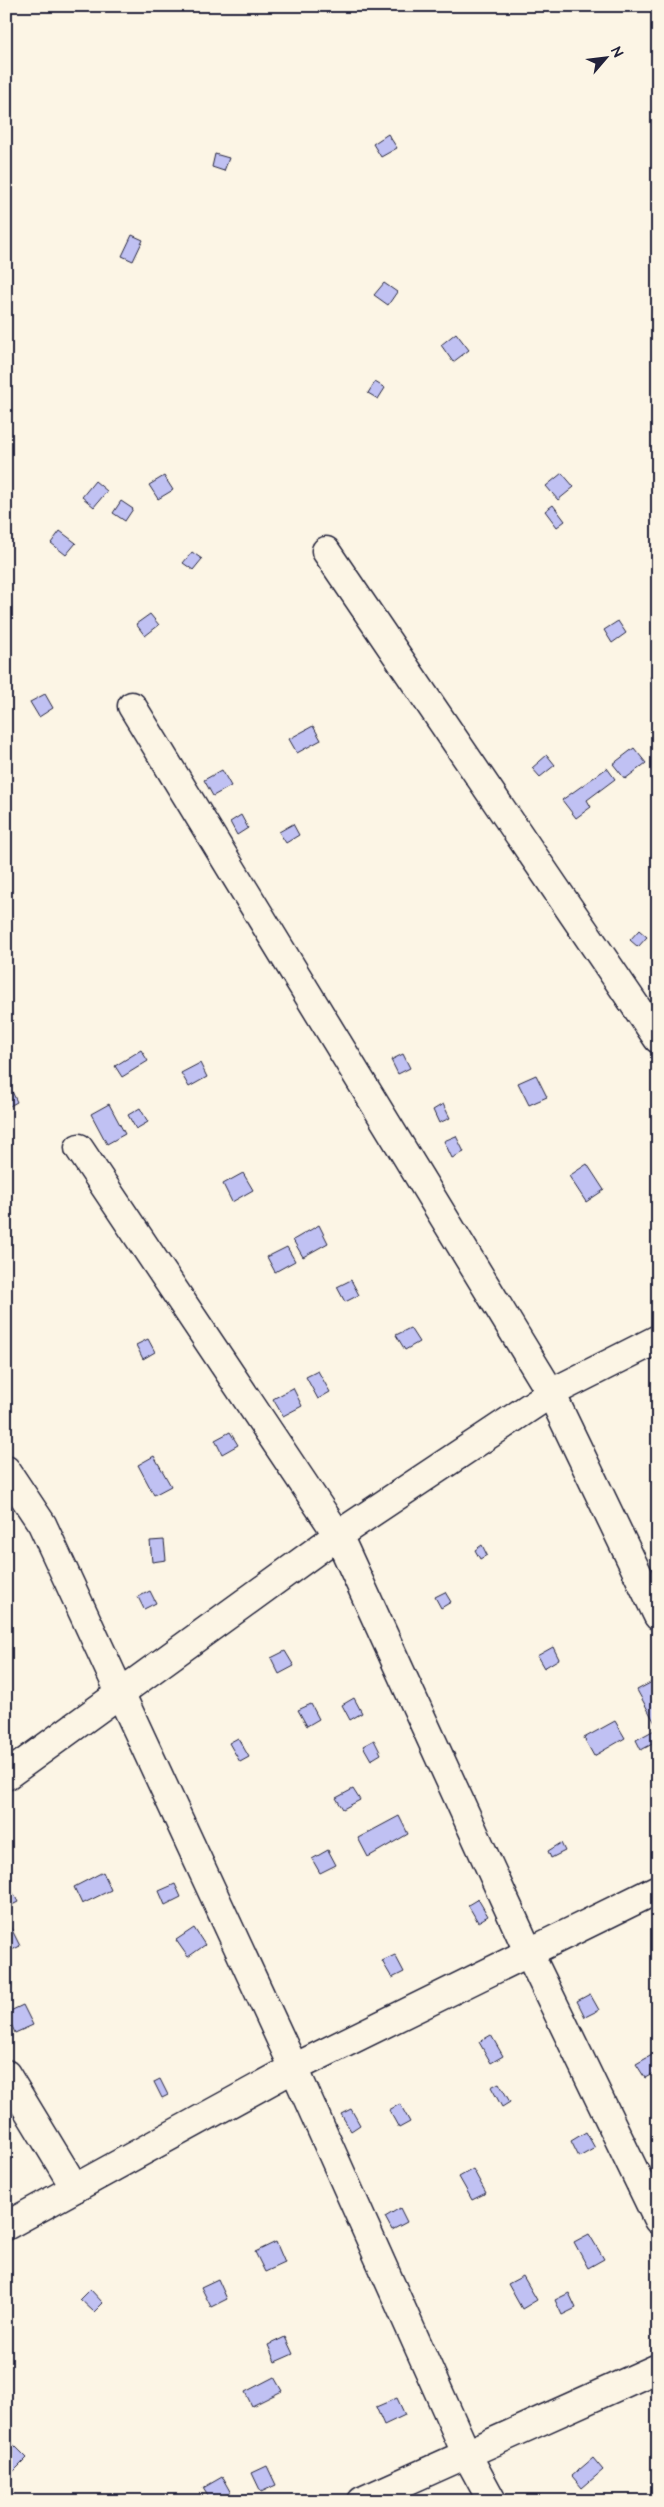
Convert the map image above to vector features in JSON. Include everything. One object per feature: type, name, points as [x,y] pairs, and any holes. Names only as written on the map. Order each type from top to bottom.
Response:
[{"type":"street","points":[[326,550],[658,1039]]},
{"type":"street","points":[[132,706],[551,1393],[658,1616]]},
{"type":"street","points":[[79,1148],[338,1535],[528,1951],[658,2220]]},
{"type":"street","points":[[6,1776],[338,1535],[551,1393],[658,1339]]},
{"type":"street","points":[[6,1470],[42,1524],[294,2068],[466,2453],[492,2501]]},
{"type":"street","points":[[6,2226],[294,2068],[528,1951],[658,1889]]},
{"type":"street","points":[[6,2074],[74,2188]]},
{"type":"street","points":[[362,2501],[658,2368]]},
{"type":"building","points":[[388,134],[397,148],[381,157],[373,144]]},
{"type":"building","points":[[215,154],[229,158],[224,171],[212,167]]},
{"type":"building","points":[[132,235],[143,240],[133,261],[122,256]]},
{"type":"building","points":[[384,283],[397,292],[388,305],[374,295]]},
{"type":"building","points":[[456,333],[469,350],[453,362],[441,345]]},
{"type":"building","points":[[375,382],[385,388],[378,399],[368,393]]},
{"type":"building","points":[[562,473],[574,487],[558,500],[546,486]]},
{"type":"building","points":[[164,476],[173,490],[158,499],[149,485]]},
{"type":"building","points":[[95,481],[107,491],[94,507],[82,497]]},
{"type":"building","points":[[121,501],[133,509],[125,521],[113,513]]},
{"type":"building","points":[[553,505],[565,521],[557,527],[545,511]]},
{"type":"building","points":[[60,531],[76,543],[66,555],[51,543]]},
{"type":"building","points":[[192,552],[202,559],[193,570],[183,563]]},
{"type":"building","points":[[150,614],[159,625],[145,636],[136,624]]},
{"type":"building","points":[[618,621],[626,633],[612,643],[604,630]]},
{"type":"building","points":[[658,673],[658,690],[657,690],[650,677]]},
{"type":"building","points":[[45,694],[53,708],[39,717],[30,702]]},
{"type":"building","points":[[313,726],[321,740],[297,753],[289,739]]},
{"type":"building","points":[[634,748],[646,763],[625,779],[613,764]]},
{"type":"building","points":[[547,755],[555,765],[540,777],[532,768]]},
{"type":"building","points":[[607,768],[615,779],[587,800],[591,807],[576,818],[562,800]]},
{"type":"building","points":[[222,770],[231,786],[213,796],[204,780]]},
{"type":"building","points":[[241,815],[248,828],[237,835],[230,822]]},
{"type":"building","points":[[293,824],[299,835],[286,843],[279,832]]},
{"type":"building","points":[[639,930],[647,937],[638,947],[630,940]]},
{"type":"building","points":[[141,1050],[148,1061],[122,1077],[115,1066]]},
{"type":"building","points":[[403,1054],[410,1068],[398,1074],[391,1060]]},
{"type":"building","points":[[200,1063],[207,1077],[189,1087],[181,1073]]},
{"type":"building","points":[[536,1075],[547,1097],[529,1105],[518,1083]]},
{"type":"building","points":[[9,1085],[17,1102],[6,1108],[6,1086]]},
{"type":"building","points":[[109,1104],[125,1134],[107,1144],[91,1114]]},
{"type":"building","points":[[443,1104],[450,1118],[439,1123],[433,1110]]},
{"type":"building","points":[[140,1108],[148,1122],[136,1129],[128,1115]]},
{"type":"building","points":[[456,1136],[464,1152],[452,1158],[444,1141]]},
{"type":"building","points":[[587,1164],[604,1190],[586,1202],[569,1176]]},
{"type":"building","points":[[243,1173],[253,1190],[232,1202],[223,1184]]},
{"type":"building","points":[[319,1225],[328,1243],[303,1257],[293,1240]]},
{"type":"building","points":[[287,1247],[295,1261],[275,1272],[267,1257]]},
{"type":"building","points":[[351,1280],[359,1295],[345,1302],[337,1287]]},
{"type":"building","points":[[410,1328],[419,1342],[405,1350],[396,1335]]},
{"type":"building","points":[[148,1339],[155,1352],[143,1359],[136,1345]]},
{"type":"building","points":[[318,1371],[330,1392],[318,1399],[306,1377]]},
{"type":"building","points":[[293,1388],[302,1406],[283,1416],[273,1399]]},
{"type":"building","points":[[230,1432],[238,1445],[222,1454],[215,1440]]},
{"type":"building","points":[[154,1456],[171,1486],[154,1495],[138,1465]]},
{"type":"building","points":[[164,1540],[166,1560],[152,1562],[150,1541]]},
{"type":"building","points":[[482,1545],[487,1555],[480,1559],[475,1550]]},
{"type":"building","points":[[150,1591],[156,1603],[144,1609],[138,1597]]},
{"type":"building","points":[[445,1592],[451,1602],[441,1608],[435,1597]]},
{"type":"building","points":[[553,1647],[559,1659],[544,1668],[537,1656]]},
{"type":"building","points":[[285,1651],[294,1666],[279,1674],[271,1658]]},
{"type":"building","points":[[654,1681],[658,1688],[658,1722],[655,1723],[637,1690]]},
{"type":"building","points":[[354,1698],[362,1713],[350,1720],[342,1705]]},
{"type":"building","points":[[311,1704],[319,1719],[307,1726],[298,1710]]},
{"type":"building","points":[[615,1721],[625,1738],[594,1756],[584,1738]]},
{"type":"building","points":[[658,1728],[658,1741],[641,1750],[636,1740]]},
{"type":"building","points":[[238,1738],[249,1757],[240,1762],[229,1743]]},
{"type":"building","points":[[374,1740],[381,1754],[371,1760],[363,1746]]},
{"type":"building","points":[[353,1789],[360,1800],[343,1809],[336,1798]]},
{"type":"building","points":[[399,1816],[408,1834],[368,1857],[358,1838]]},
{"type":"building","points":[[561,1843],[565,1851],[551,1858],[548,1851]]},
{"type":"building","points":[[328,1850],[336,1865],[320,1873],[312,1859]]},
{"type":"building","points":[[103,1872],[111,1890],[82,1904],[74,1887]]},
{"type":"building","points":[[175,1884],[181,1897],[165,1905],[159,1891]]},
{"type":"building","points":[[11,1889],[18,1902],[6,1908],[6,1891]]},
{"type":"building","points":[[478,1899],[488,1916],[478,1922],[468,1905]]},
{"type":"building","points":[[9,1924],[20,1946],[6,1953],[6,1925]]},
{"type":"building","points":[[194,1928],[205,1945],[188,1957],[176,1940]]},
{"type":"building","points":[[395,1955],[404,1972],[392,1978],[382,1961]]},
{"type":"building","points":[[590,1994],[599,2010],[585,2017],[577,2001]]},
{"type":"building","points":[[23,2005],[33,2025],[15,2033],[6,2013]]},
{"type":"building","points":[[491,2035],[503,2056],[491,2063],[479,2042]]},
{"type":"building","points":[[652,2055],[658,2065],[658,2071],[645,2078],[636,2064]]},
{"type":"building","points":[[160,2079],[168,2095],[162,2098],[154,2082]]},
{"type":"building","points":[[499,2083],[510,2102],[502,2107],[491,2087]]},
{"type":"building","points":[[400,2104],[410,2122],[399,2128],[389,2110]]},
{"type":"building","points":[[351,2109],[360,2125],[351,2131],[341,2114]]},
{"type":"building","points":[[586,2132],[595,2148],[579,2157],[571,2141]]},
{"type":"building","points":[[473,2169],[486,2193],[472,2200],[459,2177]]},
{"type":"building","points":[[400,2208],[407,2222],[392,2230],[385,2217]]},
{"type":"building","points":[[589,2234],[604,2259],[588,2268],[574,2242]]},
{"type":"building","points":[[276,2242],[285,2263],[265,2272],[255,2252]]},
{"type":"building","points":[[523,2276],[537,2300],[522,2309],[508,2284]]},
{"type":"building","points":[[218,2279],[227,2299],[211,2307],[201,2287]]},
{"type":"building","points":[[90,2289],[103,2303],[94,2312],[80,2299]]},
{"type":"building","points":[[569,2293],[576,2308],[562,2315],[555,2300]]},
{"type":"building","points":[[285,2337],[293,2354],[275,2362],[268,2345]]},
{"type":"building","points":[[274,2377],[282,2391],[252,2406],[245,2392]]},
{"type":"building","points":[[397,2398],[405,2415],[384,2425],[376,2407]]},
{"type":"building","points":[[12,2443],[27,2458],[13,2472],[6,2465],[6,2449]]},
{"type":"building","points":[[593,2458],[603,2470],[582,2488],[572,2476]]},
{"type":"building","points":[[267,2466],[276,2485],[261,2492],[252,2473]]},
{"type":"building","points":[[222,2477],[232,2495],[222,2501],[211,2501],[203,2488]]}]
